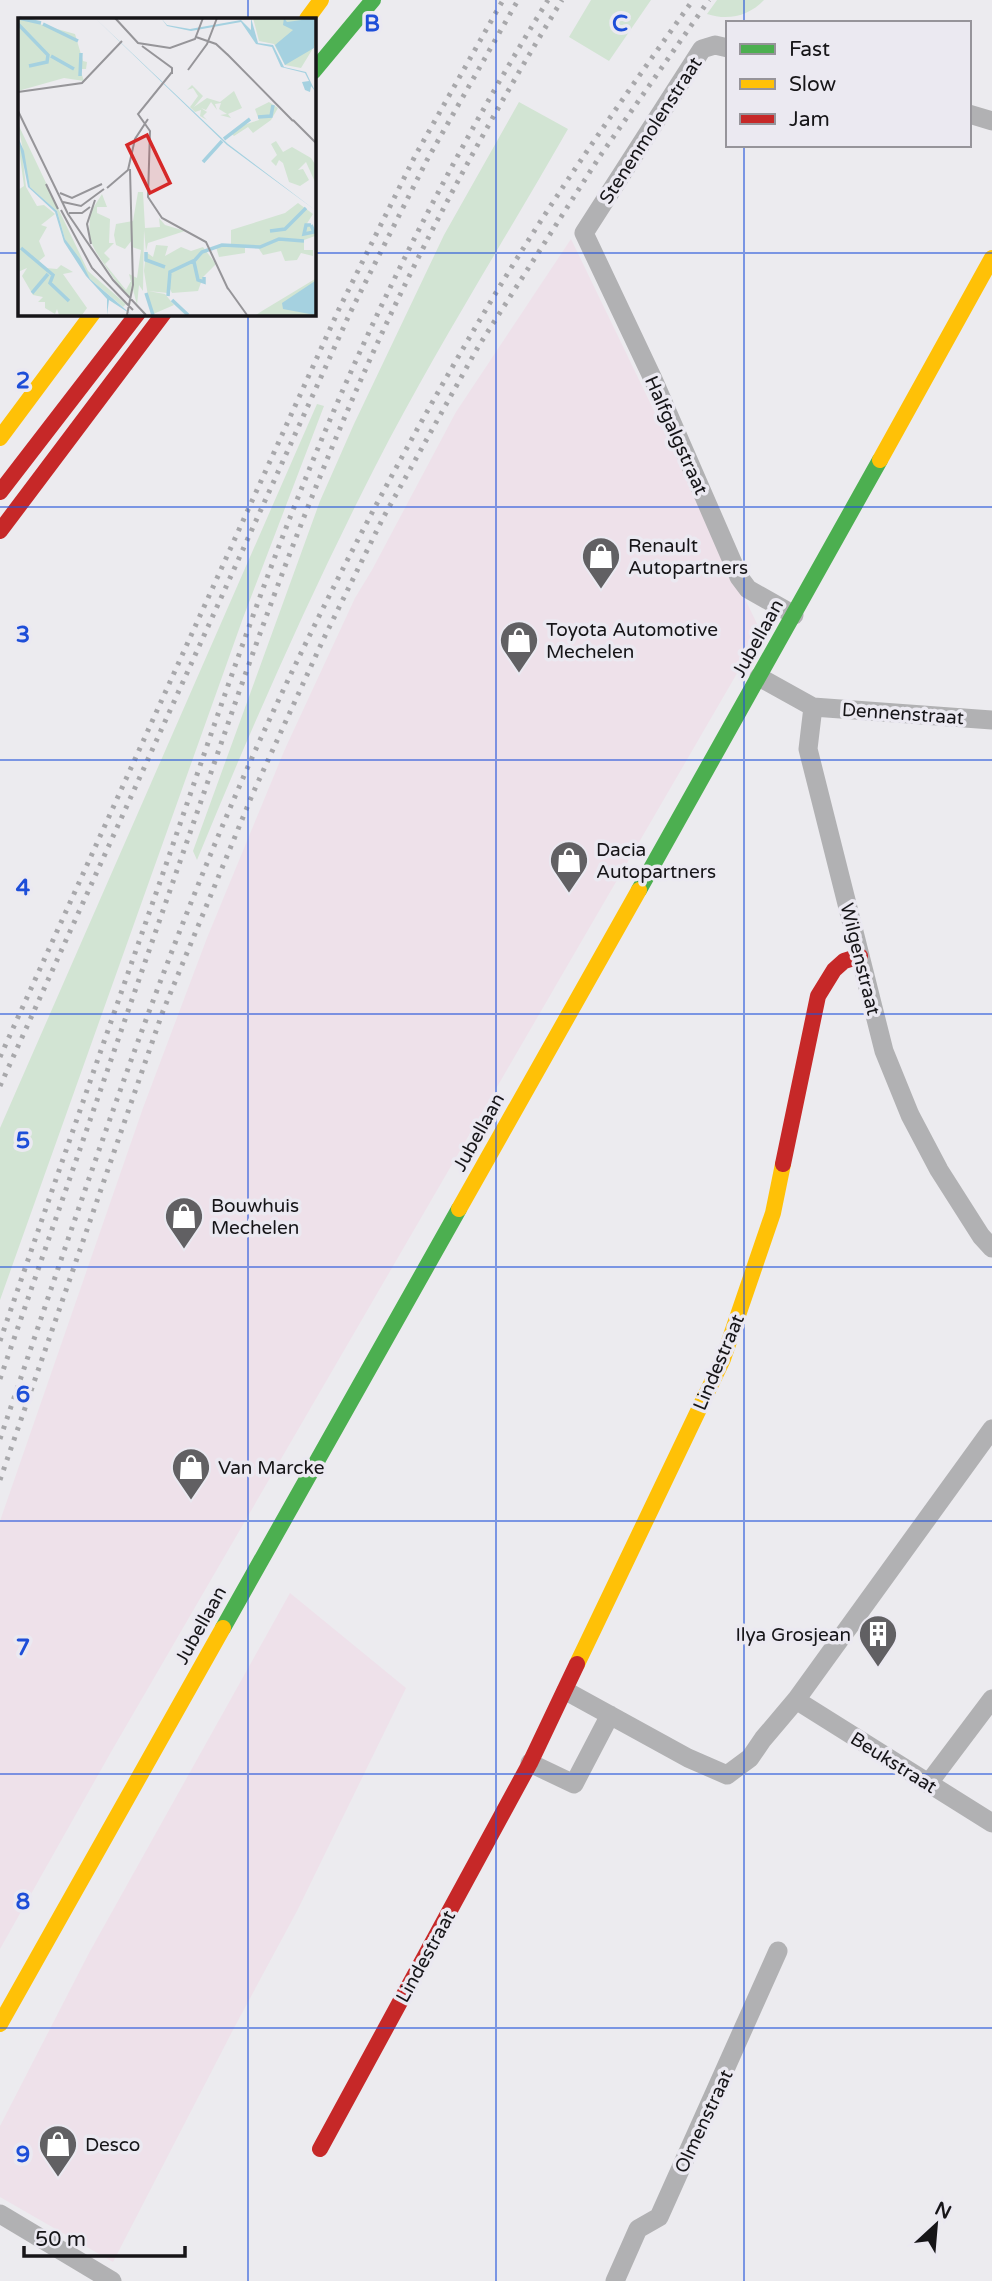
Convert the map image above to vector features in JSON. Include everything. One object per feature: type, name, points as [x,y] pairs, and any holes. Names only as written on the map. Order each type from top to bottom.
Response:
[{"type":"main road","points":[[308,18],[321,0]]},
{"type":"main road","points":[[316,78],[373,0]]},
{"type":"main road","name":"Jubellaan","points":[[0,2024],[794,615],[992,258]]},
{"type":"main road","points":[[0,438],[92,315]]},
{"type":"main road","points":[[0,492],[136,315]]},
{"type":"main road","points":[[0,531],[161,317]]},
{"type":"main road","name":"Lindestraat","points":[[320,2149],[530,1763],[723,1359],[773,1213],[818,996],[828,977],[844,959],[860,956]]},
{"type":"street","name":"Stenenmolenstraat","points":[[584,233],[702,49],[715,45],[726,48]]},
{"type":"street","points":[[971,115],[992,121]]},
{"type":"street","name":"Halfgalgstraat","points":[[584,233],[653,379],[739,577],[748,589],[794,615]]},
{"type":"street","points":[[759,677],[813,707]]},
{"type":"street","name":"Dennenstraat","points":[[813,707],[992,720]]},
{"type":"street","name":"Wilgenstraat","points":[[813,707],[808,749],[884,1051],[910,1115],[939,1170],[981,1236],[992,1248]]},
{"type":"street","points":[[566,1691],[688,1758],[727,1775],[750,1758],[763,1738],[796,1700],[992,1429]]},
{"type":"street","points":[[928,1784],[992,1699]]},
{"type":"street","name":"Beukstraat","points":[[796,1700],[992,1823]]},
{"type":"street","points":[[530,1763],[574,1784],[610,1715]]},
{"type":"street","name":"Olmenstraat","points":[[615,2281],[638,2230],[659,2217],[778,1951]]},
{"type":"street","points":[[0,2214],[112,2281]]},
{"type":"shaded area","points":[[571,239],[761,632],[111,1752],[0,1949],[0,1521],[143,1108],[207,938],[285,749],[355,598],[456,412]]},
{"type":"shaded area","points":[[290,1593],[406,1688],[297,1911],[113,2262],[0,2197],[0,2126],[89,1953]]},
{"type":"green space","points":[[591,0],[651,0],[609,61],[569,37]]},
{"type":"green space","points":[[717,0],[764,0],[752,10],[738,16],[707,14]]},
{"type":"green space","points":[[519,102],[568,129],[446,338],[376,465],[282,661],[197,860],[193,851],[320,501],[444,235]]},
{"type":"green space","points":[[317,404],[324,406],[243,618],[0,1300],[0,1128]]},
{"type":"railway","points":[[0,1057],[339,309],[415,156],[503,0]]},
{"type":"railway","points":[[0,1086],[350,313],[427,160],[518,0]]},
{"type":"railway","points":[[0,1341],[238,658],[321,441],[371,327],[426,216],[485,107],[548,0]]},
{"type":"railway","points":[[0,1379],[239,692],[330,453],[385,327],[432,232],[482,138],[562,0]]},
{"type":"railway","points":[[0,1439],[89,1179],[184,920],[255,751],[309,636],[427,411],[491,301],[564,186],[693,0]]},
{"type":"railway","points":[[0,1480],[163,1011],[253,793],[323,640],[383,518],[478,347],[600,156],[709,0]]},
{"type":"traffic: fast","points":[[315,70],[373,0]]},
{"type":"traffic: fast","points":[[639,890],[880,460]]},
{"type":"traffic: fast","points":[[223,1628],[459,1209]]},
{"type":"traffic: slow","points":[[308,18],[321,0]]},
{"type":"traffic: slow","points":[[880,460],[992,258]]},
{"type":"traffic: slow","points":[[0,438],[92,315]]},
{"type":"traffic: slow","points":[[459,1209],[639,890]]},
{"type":"traffic: slow","points":[[577,1664],[723,1359],[773,1213],[783,1164]]},
{"type":"traffic: slow","points":[[0,2024],[223,1628]]},
{"type":"traffic: jam","points":[[0,492],[136,315]]},
{"type":"traffic: jam","points":[[0,531],[162,315]]},
{"type":"traffic: jam","points":[[783,1164],[818,996],[834,970],[844,961],[860,956]]},
{"type":"traffic: jam","points":[[320,2149],[530,1763],[577,1664]]},
{"type":"place","name":"Renault Autopartners","points":[[601,590]]},
{"type":"place","name":"Toyota Automotive Mechelen","points":[[519,674]]},
{"type":"place","name":"Dacia Autopartners","points":[[569,894]]},
{"type":"place","name":"Bouwhuis Mechelen","points":[[184,1250]]},
{"type":"place","name":"Van Marcke","points":[[191,1501]]},
{"type":"place","name":"Ilya Grosjean","points":[[878,1668]]},
{"type":"place","name":"Desco","points":[[58,2178]]}]
